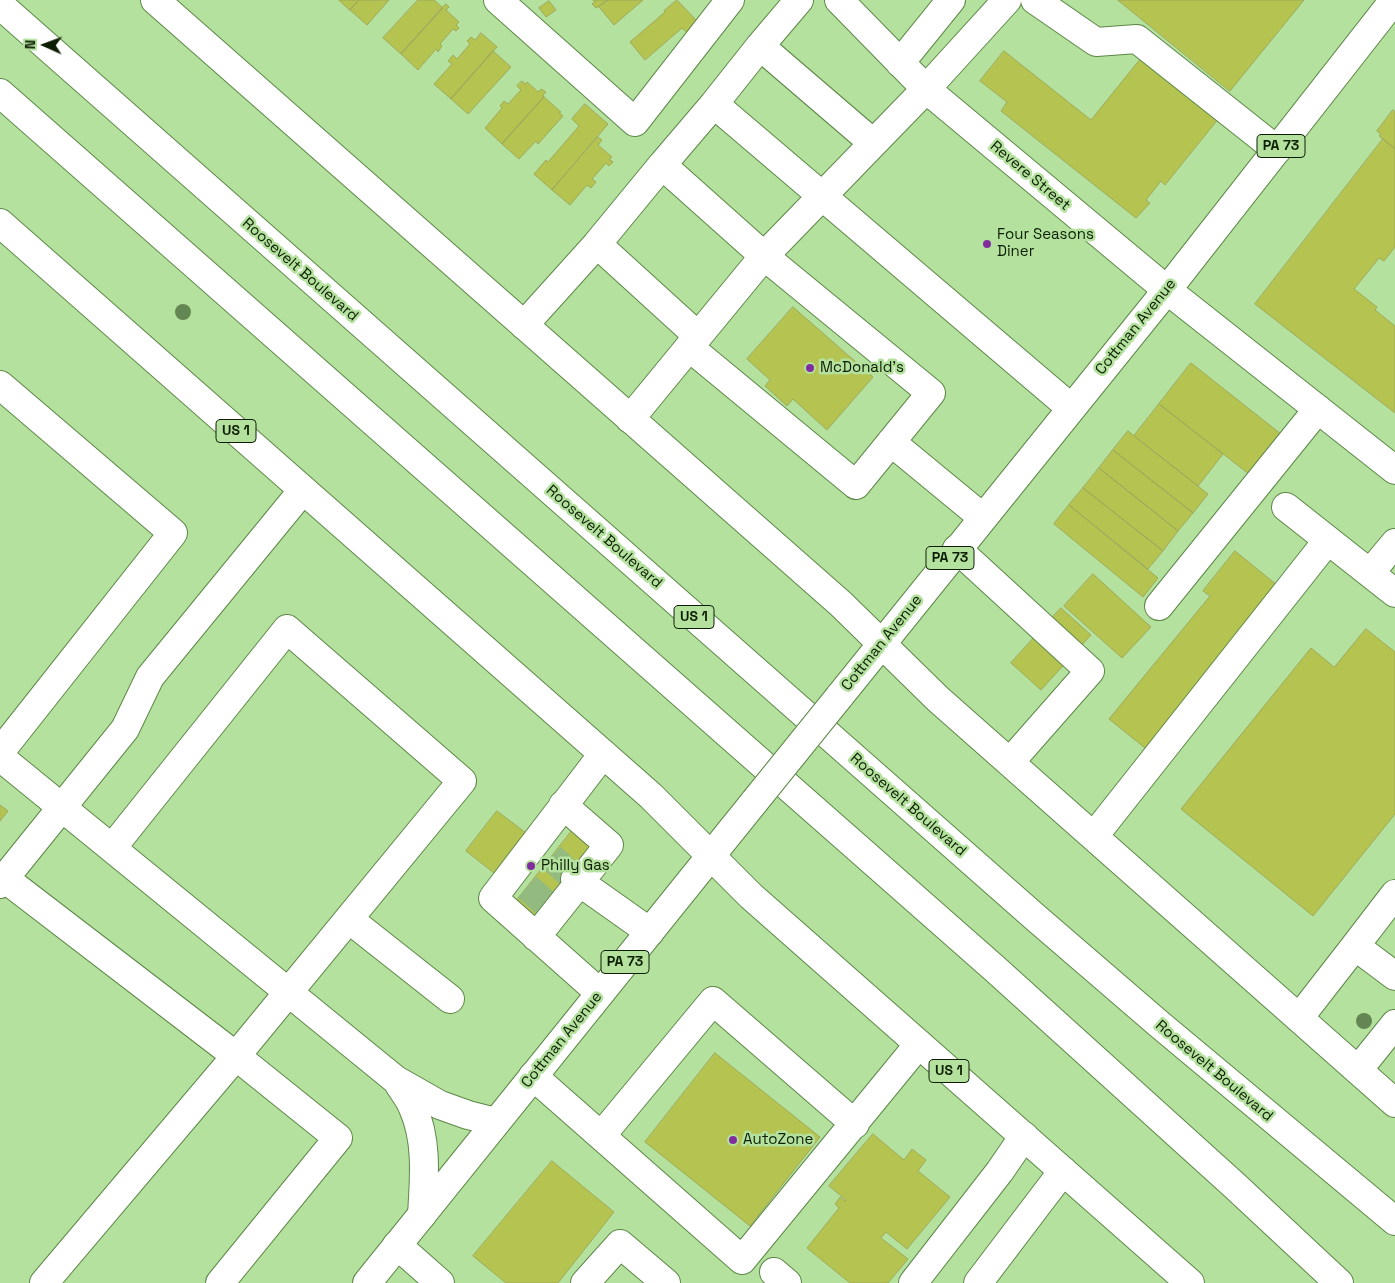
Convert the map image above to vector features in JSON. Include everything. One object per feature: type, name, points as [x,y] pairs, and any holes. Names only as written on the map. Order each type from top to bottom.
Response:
[{"type":"main road","points":[[154,0],[834,597],[938,699],[1395,1103]]},
{"type":"main road","points":[[498,0],[635,122],[730,0]]},
{"type":"main road","points":[[524,325],[597,244],[799,0]]},
{"type":"main road","name":"Revere Street","points":[[839,0],[926,89],[1166,290],[1395,470]]},
{"type":"main road","points":[[900,63],[951,0]]},
{"type":"main road","points":[[630,419],[764,256],[926,89],[1007,0]]},
{"type":"main road","points":[[1035,0],[1096,42],[1137,40],[1277,150]]},
{"type":"main road","name":"Cottman Avenue","points":[[367,1283],[1166,290],[1394,0]]},
{"type":"main road","name":"Roosevelt Boulevard","points":[[0,5],[1044,924],[1173,1036],[1395,1221]]},
{"type":"main road","points":[[760,46],[873,143]]},
{"type":"main road","points":[[0,93],[994,968],[1227,1178],[1339,1283]]},
{"type":"main road","points":[[714,104],[1071,408]]},
{"type":"main road","points":[[597,244],[693,342],[856,485],[932,393],[764,256],[662,165]]},
{"type":"main road","name":"US 1","points":[[0,223],[651,796],[751,896],[1190,1283]]},
{"type":"main road","points":[[0,384],[172,533],[0,752]]},
{"type":"main road","points":[[1159,606],[1318,410]]},
{"type":"main road","points":[[891,442],[982,517]]},
{"type":"main road","points":[[220,1283],[338,1138],[236,1056],[2,881],[124,729],[150,677],[303,490]]},
{"type":"main road","points":[[1286,506],[1395,593]]},
{"type":"main road","points":[[1094,836],[1328,540]]},
{"type":"main road","points":[[1370,573],[1395,543]]},
{"type":"main road","points":[[957,549],[1090,671],[1010,762]]},
{"type":"main road","points":[[44,1283],[350,920],[462,781],[287,629],[112,848]]},
{"type":"main road","points":[[600,993],[492,898],[519,881],[543,850],[563,806],[603,754]]},
{"type":"main road","points":[[0,757],[396,1080],[440,1105],[468,1116],[496,1122]]},
{"type":"main road","points":[[536,937],[577,881],[609,845],[563,806]]},
{"type":"main road","points":[[577,881],[650,932]]},
{"type":"main road","points":[[1299,1018],[1395,894]]},
{"type":"main road","points":[[350,920],[450,999]]},
{"type":"main road","points":[[1354,946],[1395,976]]},
{"type":"main road","points":[[601,1136],[712,1001],[855,1124]]},
{"type":"main road","points":[[1358,1070],[1395,1024]]},
{"type":"main road","points":[[533,1076],[742,1260],[919,1044]]},
{"type":"main road","points":[[396,1080],[413,1107],[420,1130],[424,1155],[422,1215]]},
{"type":"main road","points":[[913,1283],[1000,1171],[1024,1136]]},
{"type":"main road","points":[[978,1283],[1063,1171]]},
{"type":"main road","points":[[585,1283],[620,1244],[666,1283]]},
{"type":"main road","points":[[397,1245],[440,1283]]},
{"type":"building","points":[[339,0],[359,0],[350,10]]},
{"type":"building","points":[[359,0],[389,0],[367,25],[350,10]]},
{"type":"building","points":[[418,0],[434,0],[443,8],[401,54],[383,38]]},
{"type":"building","points":[[593,0],[608,0],[596,8],[592,4],[595,2]]},
{"type":"building","points":[[608,0],[643,0],[614,25],[599,7]]},
{"type":"building","points":[[677,0],[698,22],[687,33],[682,28],[645,60],[630,42]]},
{"type":"building","points":[[1118,0],[1304,0],[1230,91]]},
{"type":"building","points":[[549,1],[556,10],[546,17],[539,8]]},
{"type":"building","points":[[446,4],[449,7],[446,10],[459,22],[456,25],[459,28],[456,31],[453,29],[440,44],[442,46],[438,52],[436,49],[418,70],[401,54]]},
{"type":"building","points":[[481,33],[497,47],[451,99],[434,84],[452,64],[448,61],[453,55],[457,59],[470,44],[467,41],[471,37],[475,40]]},
{"type":"building","points":[[493,51],[511,67],[468,114],[451,99]]},
{"type":"building","points":[[1004,51],[1091,120],[1141,58],[1219,118],[1165,185],[1161,181],[1146,200],[1150,203],[1136,218],[1001,111],[1007,102],[980,81]]},
{"type":"building","points":[[522,81],[525,84],[527,82],[538,92],[541,89],[546,92],[543,95],[544,97],[502,144],[485,128],[502,108],[500,106],[504,101],[508,104],[521,90],[517,86]]},
{"type":"building","points":[[544,97],[563,116],[538,144],[536,141],[519,159],[502,144]]},
{"type":"building","points":[[585,104],[608,124],[552,190],[534,174],[546,160],[548,162],[579,126],[572,119]]},
{"type":"building","points":[[1393,110],[1395,112],[1395,149],[1379,136],[1381,134],[1377,131]]},
{"type":"building","points":[[598,137],[602,140],[598,145],[612,157],[609,159],[613,162],[609,166],[606,163],[592,179],[596,182],[591,188],[587,185],[570,205],[552,190]]},
{"type":"building","points":[[1383,139],[1395,149],[1395,247],[1384,261],[1379,258],[1354,289],[1377,307],[1375,310],[1395,326],[1395,413],[1255,304]]},
{"type":"building","name":"McDonald's","points":[[793,307],[873,377],[827,430],[793,399],[787,406],[765,386],[770,380],[747,359]]},
{"type":"building","points":[[1191,363],[1286,438],[1254,478],[1159,404]]},
{"type":"building","points":[[1159,404],[1223,454],[1198,486],[1134,436]]},
{"type":"building","points":[[1128,431],[1208,494],[1193,513],[1113,450]]},
{"type":"building","points":[[1113,450],[1193,513],[1178,531],[1099,468]]},
{"type":"building","points":[[1099,468],[1178,531],[1163,551],[1083,488]]},
{"type":"building","points":[[1083,488],[1163,551],[1148,569],[1069,505]]},
{"type":"building","points":[[1069,505],[1158,578],[1143,597],[1054,524]]},
{"type":"building","points":[[1235,551],[1283,590],[1150,752],[1109,719],[1210,596],[1203,591]]},
{"type":"building","points":[[1093,574],[1151,627],[1122,658],[1064,606]]},
{"type":"building","points":[[1061,608],[1091,635],[1041,690],[1011,663]]},
{"type":"building","points":[[1366,629],[1395,652],[1395,814],[1313,916],[1181,809],[1311,648],[1334,667]]},
{"type":"building","points":[[0,805],[8,811],[0,821]]},
{"type":"building","points":[[497,811],[526,833],[494,873],[466,851]]},
{"type":"building","points":[[575,827],[600,848],[539,925],[513,905]]},
{"type":"building","name":"AutoZone","points":[[715,1053],[820,1137],[750,1226],[645,1142]]},
{"type":"building","points":[[873,1134],[904,1160],[912,1149],[926,1160],[918,1171],[950,1197],[907,1249],[886,1232],[881,1238],[908,1259],[888,1283],[850,1283],[807,1248],[839,1208],[835,1204],[840,1197],[846,1200],[829,1186]]},
{"type":"building","points":[[552,1161],[614,1212],[558,1283],[506,1283],[473,1256]]},
{"type":"tunnel","points":[[551,857],[575,879]]},
{"type":"tunnel","points":[[527,887],[552,909]]},
{"type":"place","name":"Four Seasons Diner","points":[[987,244]]},
{"type":"place","name":"McDonald's","points":[[810,368]]},
{"type":"place","name":"Philly Gas","points":[[531,866]]},
{"type":"place","name":"AutoZone","points":[[733,1140]]}]
